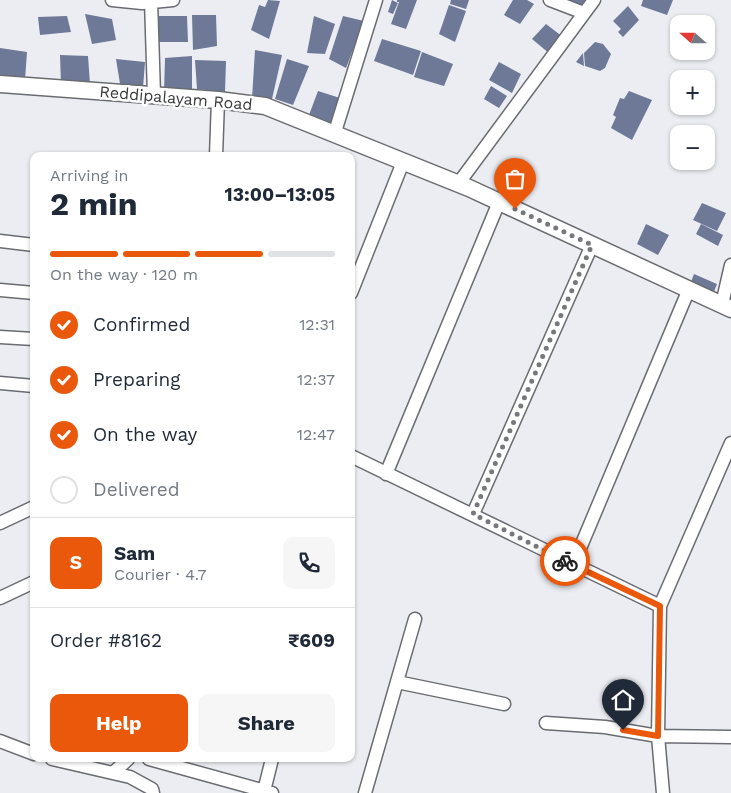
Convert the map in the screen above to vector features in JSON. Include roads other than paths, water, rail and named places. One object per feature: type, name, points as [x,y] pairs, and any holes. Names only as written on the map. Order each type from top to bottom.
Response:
[{"type":"street","points":[[112,0],[142,4],[151,1],[173,0]]},
{"type":"street","points":[[550,0],[584,14]]},
{"type":"street","points":[[458,184],[594,0]]},
{"type":"street","points":[[151,1],[154,95]]},
{"type":"street","points":[[334,134],[373,1]]},
{"type":"street","name":"Reddipalayam Road","points":[[0,84],[218,100],[264,106],[458,184],[726,306]]},
{"type":"street","points":[[216,152],[218,100]]},
{"type":"street","points":[[355,282],[403,162]]},
{"type":"street","points":[[386,474],[499,202]]},
{"type":"street","points":[[0,241],[30,245]]},
{"type":"street","points":[[473,514],[592,245]]},
{"type":"street","points":[[726,306],[731,265]]},
{"type":"street","points":[[573,565],[688,289]]},
{"type":"street","points":[[0,290],[30,293]]},
{"type":"street","points":[[0,337],[30,339]]},
{"type":"street","points":[[0,383],[30,386]]},
{"type":"street","points":[[662,793],[658,736],[660,606],[731,443]]},
{"type":"street","points":[[355,458],[660,606]]},
{"type":"street","points":[[0,522],[30,509]]},
{"type":"street","points":[[0,598],[30,584]]},
{"type":"street","points":[[365,793],[415,619]]},
{"type":"street","points":[[397,682],[504,704]]},
{"type":"street","points":[[546,722],[605,727],[658,736],[731,737]]},
{"type":"street","points":[[0,741],[30,752]]},
{"type":"street","points":[[65,762],[130,777],[152,789],[153,793]]},
{"type":"street","points":[[113,773],[125,762]]},
{"type":"street","points":[[173,762],[268,792],[272,762]]}]
